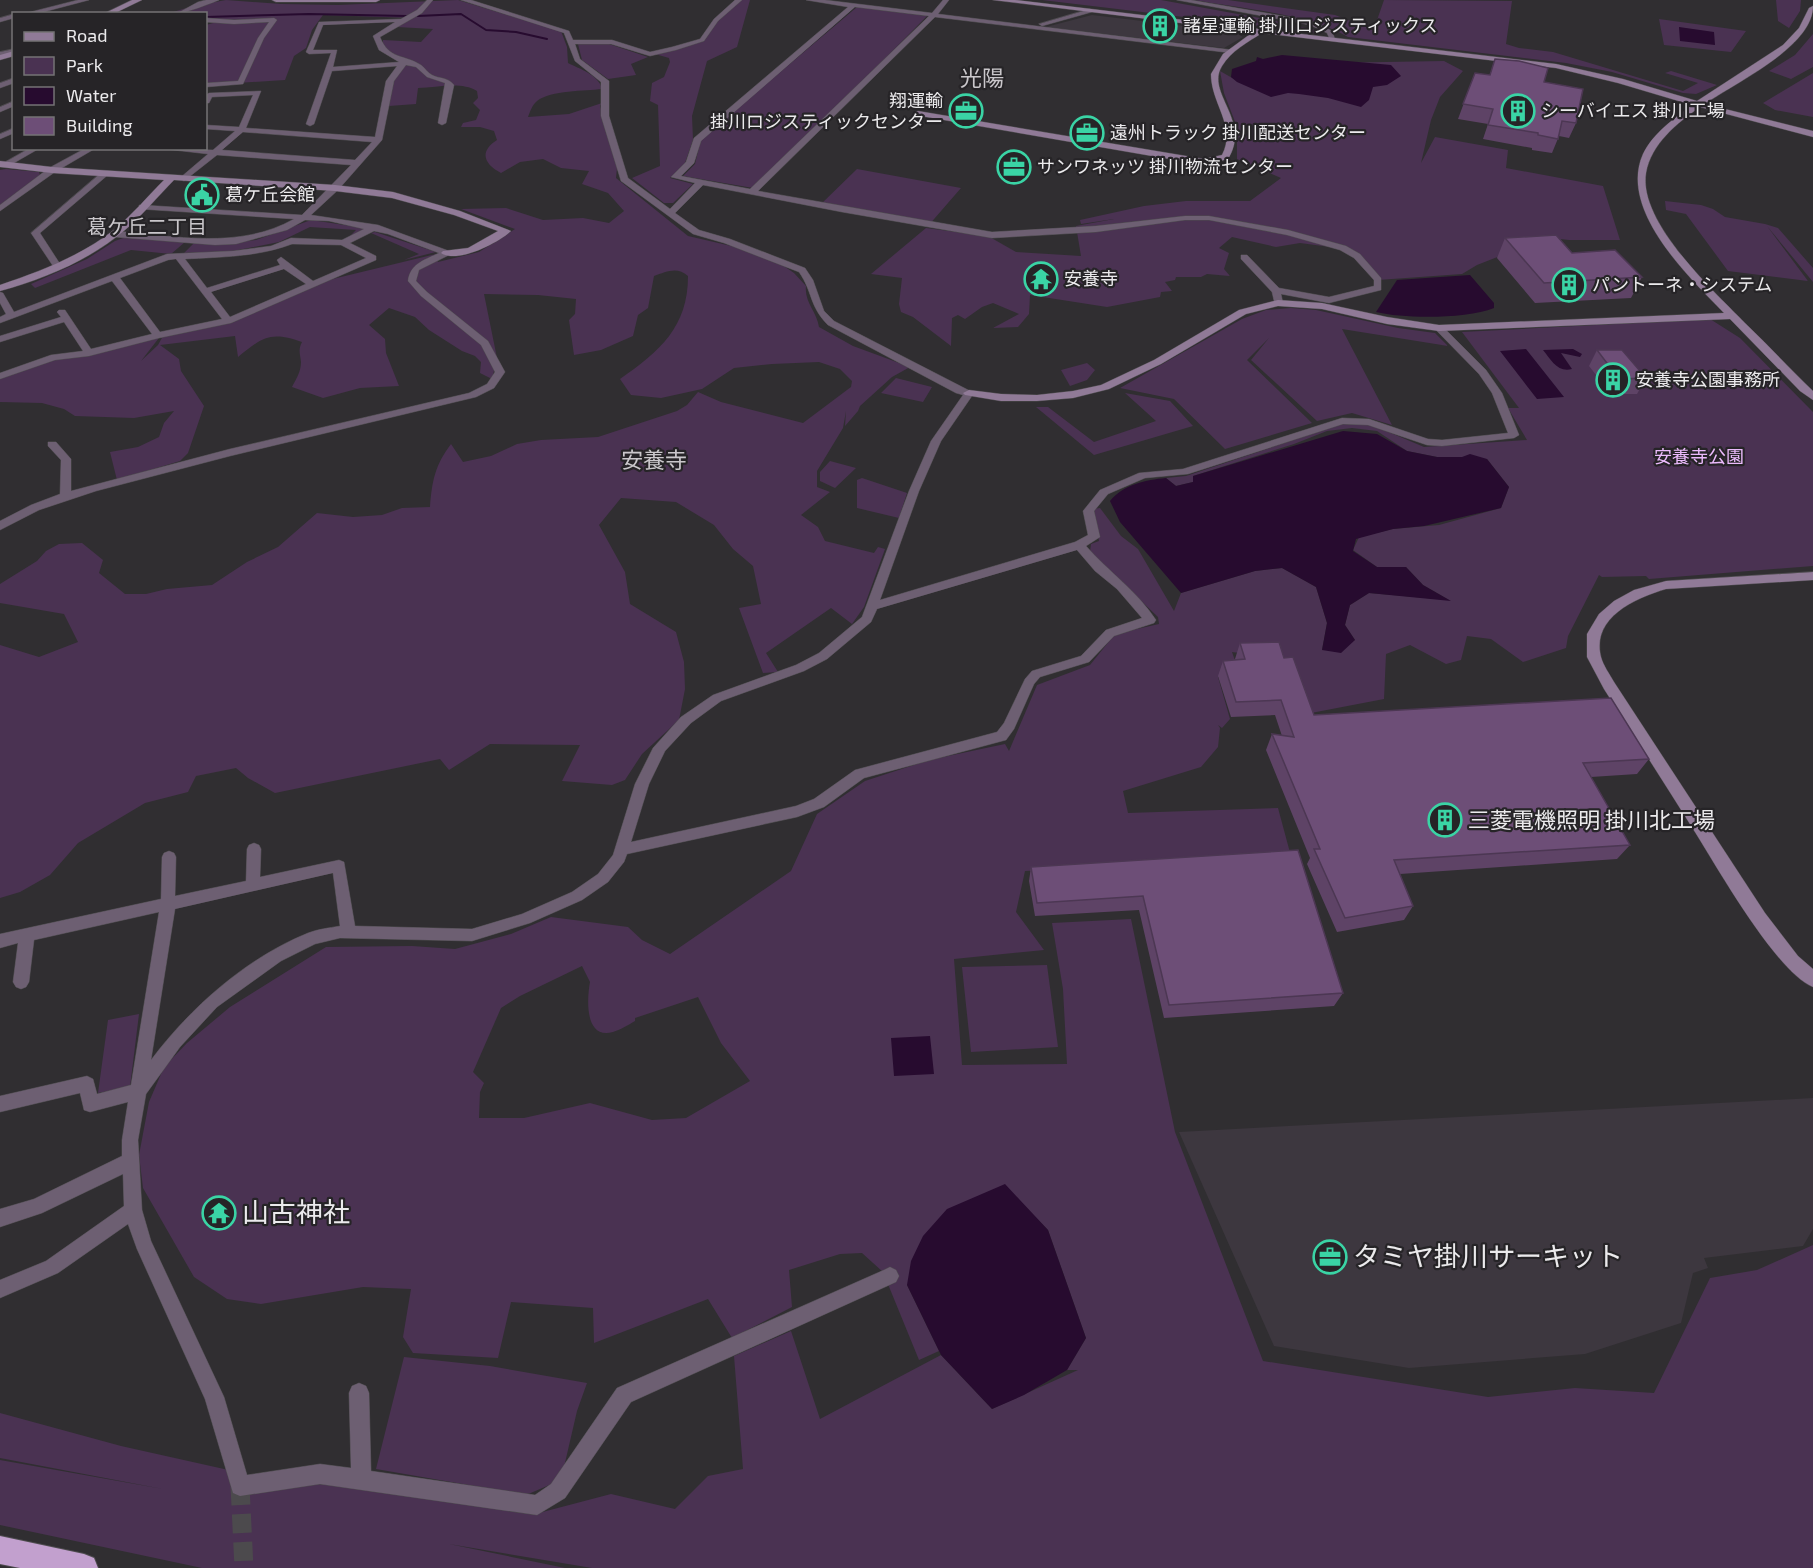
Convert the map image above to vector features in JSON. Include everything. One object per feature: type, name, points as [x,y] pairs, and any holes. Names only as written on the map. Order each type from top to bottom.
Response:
[{"type":"highway","points":[[0,1550],[84,1568]]},
{"type":"street","points":[[35,12],[86,0]]},
{"type":"street","points":[[111,12],[138,0]]},
{"type":"street","points":[[183,12],[200,3],[216,0]]},
{"type":"street","points":[[276,0],[376,0]]},
{"type":"street","points":[[403,63],[381,49],[376,36],[428,5],[430,0]]},
{"type":"street","points":[[464,0],[564,30],[572,42],[579,63],[605,81],[605,116],[622,177],[640,192],[696,232],[802,270],[809,280],[820,312],[831,323],[959,391],[1004,398],[1041,396],[1106,387],[1189,345],[1244,310],[1278,303],[1319,305],[1410,325],[1439,328],[1732,316]]},
{"type":"street","points":[[572,42],[612,42],[650,54],[674,49],[702,40],[716,20],[739,0]]},
{"type":"street","points":[[809,0],[1231,51]]},
{"type":"street","points":[[752,192],[934,15],[946,0]]},
{"type":"street","points":[[997,0],[1565,68],[1613,78],[1740,118],[1813,134]]},
{"type":"street","points":[[1180,0],[1312,23],[1330,32],[1332,39]]},
{"type":"street","points":[[854,5],[697,140],[690,163],[675,177],[928,226],[992,234],[1096,229],[1185,218],[1231,221],[1343,248],[1357,256],[1378,280],[1378,288],[1332,300],[1313,299],[1287,291],[1276,291]]},
{"type":"street","points":[[1813,9],[1802,31],[1783,49],[1697,104],[1664,133],[1648,152],[1641,172],[1643,190],[1651,216],[1680,261],[1813,397]]},
{"type":"street","points":[[1031,27],[1072,18],[1089,11]]},
{"type":"street","points":[[207,20],[234,22],[274,20],[261,38],[241,83],[207,85]]},
{"type":"street","points":[[310,124],[335,51],[309,52],[321,23],[404,20]]},
{"type":"street","points":[[918,113],[1204,162],[1216,161],[1225,157],[1231,145],[1232,135],[1214,77],[1216,69],[1231,51],[1261,31]]},
{"type":"street","points":[[115,234],[215,242],[252,238],[284,228],[304,217],[378,140],[390,81],[403,63]]},
{"type":"street","points":[[329,69],[403,63],[418,66],[429,76],[448,82],[450,85],[442,123]]},
{"type":"street","points":[[184,179],[242,129],[258,93],[209,95],[207,99]]},
{"type":"street","points":[[207,127],[378,140]]},
{"type":"street","points":[[1,165],[33,150]]},
{"type":"street","points":[[0,209],[52,170],[89,150]]},
{"type":"street","points":[[181,150],[358,163]]},
{"type":"street","points":[[0,526],[17,515],[65,496],[301,434],[472,395],[491,386],[500,372],[485,343],[424,294],[412,281],[416,268],[446,253],[470,251],[506,231],[457,213],[393,195],[334,188],[105,174],[1,165]]},
{"type":"street","points":[[58,267],[35,233],[105,174]]},
{"type":"street","points":[[0,288],[58,267],[92,250],[115,234],[171,178]]},
{"type":"street","points":[[671,212],[701,182]]},
{"type":"street","points":[[142,207],[339,220],[375,227],[446,253]]},
{"type":"street","points":[[343,243],[375,227]]},
{"type":"street","points":[[177,257],[193,240]]},
{"type":"street","points":[[0,320],[167,257],[232,254],[273,248],[291,241],[343,243],[373,258],[228,321],[89,352],[54,357],[0,376]]},
{"type":"street","points":[[273,248],[285,266],[312,284]]},
{"type":"street","points":[[177,257],[228,321]]},
{"type":"street","points":[[1244,257],[1276,291],[1278,303]]},
{"type":"street","points":[[206,291],[285,266]]},
{"type":"street","points":[[115,278],[158,335]]},
{"type":"street","points":[[0,295],[12,316]]},
{"type":"street","points":[[54,300],[89,352]]},
{"type":"street","points":[[0,339],[66,318]]},
{"type":"street","points":[[873,606],[1079,545],[1094,537],[1088,511],[1104,492],[1143,475],[1184,472],[1342,421],[1369,422],[1427,442],[1442,443],[1514,435],[1497,393],[1483,372],[1439,328]]},
{"type":"street","points":[[0,1104],[87,1084],[90,1104],[138,1091],[174,1042],[212,1002],[276,956],[312,938],[348,932],[472,935],[525,919],[577,896],[603,878],[619,858],[642,784],[660,748],[686,720],[717,698],[800,668],[823,656],[867,619],[914,491],[936,441],[969,393]]},
{"type":"street","points":[[52,444],[66,459],[65,496]]},
{"type":"street","points":[[621,850],[797,812],[819,803],[860,774],[1001,736],[1010,726],[1029,682],[1036,674],[1085,658],[1110,633],[1150,620],[1121,586],[1099,568],[1079,545]]},
{"type":"street","points":[[1813,576],[1657,588],[1639,593],[1619,604],[1604,617],[1594,634],[1594,657],[1609,685],[1759,918],[1792,961],[1813,980]]},
{"type":"street","points":[[253,885],[254,849]]},
{"type":"street","points":[[169,857],[168,904],[130,1140],[133,1210],[143,1243],[214,1396],[240,1486],[320,1474],[537,1505],[558,1491],[624,1395],[890,1276]]},
{"type":"street","points":[[0,941],[339,866],[348,932]]},
{"type":"street","points":[[21,982],[27,935]]},
{"type":"street","points":[[0,1218],[36,1207],[131,1161]]},
{"type":"street","points":[[0,1288],[52,1267],[133,1210]]},
{"type":"street","points":[[359,1393],[361,1480]]},
{"type":"shaded area","points":[[1092,15],[1234,32],[1243,37],[1224,48],[1046,27]]},
{"type":"shaded area","name":"タミヤ掛川サーキット","points":[[1813,1098],[1813,1229],[1803,1246],[1704,1258],[1708,1268],[1693,1273],[1681,1323],[1585,1354],[1409,1368],[1274,1346],[1179,1132]]},
{"type":"green space","points":[[226,0],[338,5],[458,0],[561,31],[567,47],[568,63],[593,76],[602,89],[559,93],[543,97],[534,104],[528,117],[569,114],[602,103],[600,106],[618,158],[616,178],[688,236],[740,248],[778,262],[794,273],[806,286],[807,297],[819,327],[853,346],[910,367],[892,377],[860,406],[845,426],[846,411],[843,428],[817,471],[817,487],[830,492],[801,515],[818,527],[825,541],[874,553],[878,547],[885,549],[864,607],[852,624],[831,608],[766,653],[778,672],[763,673],[739,608],[761,604],[753,566],[733,549],[714,525],[676,502],[621,498],[599,525],[625,572],[630,604],[676,632],[684,662],[685,689],[679,720],[642,754],[625,780],[612,785],[562,781],[580,745],[490,744],[449,770],[440,759],[275,793],[248,778],[236,768],[196,776],[188,792],[145,803],[78,843],[50,875],[20,892],[0,898],[0,645],[39,657],[78,642],[64,614],[0,603],[0,584],[37,561],[46,551],[59,544],[82,543],[103,560],[99,573],[125,594],[146,594],[167,589],[212,585],[247,562],[278,547],[317,513],[353,517],[382,515],[402,508],[430,507],[435,474],[451,444],[463,462],[491,456],[517,444],[541,440],[598,437],[677,411],[687,405],[698,392],[721,402],[803,423],[851,387],[852,381],[840,369],[819,362],[734,368],[702,389],[661,398],[631,395],[620,379],[659,348],[677,324],[683,310],[688,276],[680,271],[654,276],[648,308],[638,315],[633,336],[601,350],[574,355],[569,320],[575,314],[576,299],[538,295],[484,294],[497,358],[492,379],[480,373],[481,362],[475,356],[462,351],[429,330],[415,317],[389,308],[369,325],[385,339],[386,353],[399,386],[360,388],[323,398],[292,387],[300,369],[302,342],[282,337],[267,338],[238,357],[235,336],[160,345],[179,359],[181,371],[204,406],[188,453],[180,461],[117,480],[110,452],[138,447],[159,437],[164,423],[174,411],[134,418],[75,416],[64,409],[42,403],[0,402],[0,378],[54,357],[104,349],[162,334],[141,361],[158,345],[163,336],[232,321],[312,284],[436,254],[438,262],[479,252],[515,229],[461,209],[506,208],[543,220],[583,218],[609,223],[624,211],[608,193],[582,184],[589,171],[561,168],[543,159],[520,162],[501,173],[495,170],[486,158],[487,149],[497,140],[494,131],[480,127],[461,127],[463,123],[476,120],[480,110],[473,103],[478,98],[477,91],[463,86],[418,88],[416,104],[389,106],[394,81],[402,64],[383,50],[383,40],[421,42],[433,29],[397,27],[413,18],[323,15],[312,30],[306,48],[294,56],[285,80],[207,85],[207,25],[217,22],[207,23],[207,12],[173,12]]},
{"type":"green space","points":[[741,0],[750,0],[737,47],[707,61],[692,116],[693,140],[685,163],[670,178],[693,184],[673,203],[664,203],[632,178],[660,166],[658,105],[650,101],[652,83],[664,77],[670,62],[669,58],[655,54],[704,41],[718,21]]},
{"type":"green space","points":[[1042,0],[1161,0],[1319,31],[1317,33]]},
{"type":"green space","points":[[1194,0],[1228,0],[1335,15],[1353,22],[1375,26],[1384,0],[1512,1],[1506,44],[1553,52],[1683,91],[1698,83],[1665,73],[1671,71],[1717,85],[1696,94],[1683,93],[1612,72],[1566,63],[1348,37],[1332,29],[1294,17]]},
{"type":"green space","points":[[1776,0],[1801,0],[1800,11],[1789,28],[1778,21]]},
{"type":"green space","points":[[857,7],[927,16],[795,150],[753,188],[683,176],[695,164],[701,139]]},
{"type":"green space","points":[[1659,19],[1746,31],[1731,52],[1664,45]]},
{"type":"green space","points":[[1813,34],[1813,67],[1791,79],[1769,71],[1795,55]]},
{"type":"green space","points":[[578,44],[609,44],[648,57],[631,64],[636,75],[608,79],[582,60]]},
{"type":"green space","points":[[1444,61],[1463,71],[1440,97],[1431,120],[1421,163],[1435,137],[1508,150],[1506,168],[1603,186],[1620,240],[1569,240],[1534,236],[1528,245],[1477,265],[1462,274],[1378,280],[1369,265],[1353,250],[1300,243],[1276,247],[1232,237],[1219,248],[1229,253],[1224,269],[1230,276],[1207,274],[1201,277],[1176,277],[1175,280],[1165,282],[1172,291],[1161,292],[1160,297],[1107,307],[1030,295],[1029,314],[1018,327],[993,328],[1019,314],[993,303],[982,307],[965,319],[958,315],[952,318],[951,346],[913,317],[901,312],[899,304],[902,278],[871,274],[926,228],[988,236],[1016,252],[1081,256],[1076,226],[1114,219],[1081,224],[1080,220],[1144,206],[1186,201],[1250,201],[1281,178],[1237,159],[1237,127],[1224,93],[1220,71],[1241,83],[1326,63]]},
{"type":"green space","points":[[1813,73],[1813,117],[1775,110],[1763,103]]},
{"type":"green space","points":[[857,169],[961,188],[928,226],[819,206]]},
{"type":"green space","points":[[0,170],[39,172],[40,175],[0,205]]},
{"type":"green space","points":[[1665,201],[1701,205],[1725,217],[1778,228],[1813,268],[1813,282],[1767,226],[1808,281],[1728,271],[1686,214],[1666,210]]},
{"type":"green space","points":[[311,220],[365,228],[362,232],[349,237],[356,230],[310,227],[279,242],[228,252],[184,253],[195,242],[227,243],[256,240]]},
{"type":"green space","points":[[375,232],[436,252],[404,260],[419,254],[371,233]]},
{"type":"green space","points":[[126,237],[185,242],[171,254],[131,250],[35,288],[31,284],[87,259],[115,241]]},
{"type":"green space","points":[[1291,308],[1316,310],[1398,328],[1435,333],[1448,346],[1342,329],[1392,425],[1352,413],[1317,421],[1251,360],[1269,338],[1247,360],[1312,423],[1225,449],[1174,399],[1120,388],[1242,319],[1266,310]]},
{"type":"green space","name":"安養寺公園","points":[[1710,319],[1740,338],[1813,412],[1813,566],[1649,579],[1646,576],[1602,577],[1599,575],[1568,636],[1566,648],[1523,662],[1491,639],[1467,636],[1461,660],[1446,664],[1410,645],[1386,654],[1384,699],[1311,713],[1275,658],[1232,652],[1240,675],[1218,677],[1230,719],[1222,728],[1218,725],[1220,728],[1218,747],[1201,767],[1123,791],[1128,813],[1278,808],[1292,860],[1025,871],[1016,912],[1044,950],[954,959],[962,1065],[1067,1064],[1063,989],[1052,923],[1131,919],[1175,1132],[1263,1361],[1488,1397],[1575,1388],[1654,1393],[1710,1278],[1757,1270],[1813,1245],[1813,1568],[592,1568],[449,1544],[565,1568],[202,1568],[0,1525],[0,1460],[163,1489],[0,1458],[0,1413],[121,1446],[233,1471],[236,1502],[245,1504],[243,1489],[317,1483],[535,1514],[611,1494],[675,1509],[708,1476],[743,1469],[734,1356],[791,1331],[820,1419],[941,1355],[992,1409],[1078,1370],[1067,1370],[1086,1338],[1048,1230],[1004,1185],[907,1285],[939,1351],[919,1360],[883,1272],[862,1253],[840,1254],[789,1270],[792,1307],[732,1338],[708,1299],[594,1343],[593,1308],[511,1302],[498,1358],[413,1353],[403,1337],[411,1289],[363,1287],[261,1304],[227,1299],[194,1277],[143,1188],[139,1155],[149,1102],[164,1067],[187,1043],[230,1007],[326,947],[412,946],[455,949],[511,934],[551,917],[628,927],[642,940],[670,954],[791,871],[817,814],[865,781],[929,760],[1005,744],[1009,751],[1037,685],[1090,665],[1115,634],[1159,624],[1158,617],[1090,552],[1091,544],[1099,541],[1093,509],[1100,508],[1121,536],[1138,549],[1174,611],[1181,593],[1255,571],[1282,568],[1316,587],[1327,623],[1322,650],[1355,640],[1345,625],[1350,605],[1369,593],[1449,600],[1423,585],[1406,567],[1377,567],[1353,550],[1359,537],[1393,529],[1439,525],[1501,508],[1509,487],[1487,459],[1437,457],[1407,451],[1377,431],[1352,428],[1327,431],[1294,444],[1193,476],[1193,482],[1176,486],[1166,478],[1186,476],[1344,423],[1372,425],[1424,447],[1527,440],[1508,408],[1519,408],[1462,332]],"holes":[[[582,966],[590,982],[589,1016],[597,1030],[604,1033],[616,1031],[635,1021],[635,1018],[698,997],[721,1043],[750,1081],[686,1118],[652,1120],[590,1103],[524,1118],[479,1118],[480,1092],[484,1083],[473,1072],[501,1008],[520,996]]]},
{"type":"green space","points":[[1087,363],[1095,370],[1087,380],[1070,386],[1061,370]]},
{"type":"green space","points":[[896,378],[932,387],[923,402],[881,393]]},
{"type":"green space","points":[[1125,393],[1170,401],[1193,426],[1094,455],[1036,407],[1048,407],[1094,442],[1156,421]]},
{"type":"green space","points":[[830,461],[856,468],[835,488],[820,481],[820,472]]},
{"type":"green space","points":[[862,478],[907,493],[899,518],[857,508],[857,480]]},
{"type":"green space","points":[[1047,965],[1058,1047],[971,1052],[962,967]]},
{"type":"green space","points":[[139,1014],[130,1087],[98,1093],[108,1020]]},
{"type":"green space","points":[[404,1357],[490,1366],[587,1383],[577,1411],[561,1480],[526,1495],[376,1469]]},
{"type":"water","points":[[1679,27],[1714,32],[1715,45],[1680,41]]},
{"type":"water","points":[[1282,55],[1391,65],[1401,76],[1387,85],[1373,87],[1369,100],[1361,107],[1328,98],[1299,94],[1288,93],[1271,97],[1231,77],[1232,69],[1256,61],[1257,57],[1263,59]]},
{"type":"water","points":[[1470,275],[1494,303],[1494,308],[1482,312],[1435,317],[1376,312],[1397,280]]},
{"type":"water","points":[[1526,349],[1564,397],[1537,399],[1500,351]]},
{"type":"water","points":[[1573,349],[1582,354],[1580,357],[1561,353],[1572,369],[1567,370],[1555,365],[1543,350]]},
{"type":"water","points":[[1343,431],[1377,434],[1407,451],[1437,457],[1462,457],[1470,454],[1487,459],[1509,487],[1501,508],[1424,526],[1393,529],[1356,539],[1353,551],[1377,567],[1406,567],[1423,585],[1451,601],[1369,593],[1350,605],[1345,625],[1355,640],[1341,653],[1322,650],[1327,623],[1316,587],[1282,568],[1255,571],[1181,593],[1120,522],[1110,501],[1122,491],[1136,484],[1166,478],[1176,486],[1193,482],[1193,476]]},
{"type":"water","points":[[930,1036],[934,1074],[894,1076],[891,1038]]},
{"type":"water","points":[[1005,1184],[1048,1230],[1086,1338],[1067,1370],[1024,1395],[992,1409],[941,1355],[907,1285],[911,1261],[923,1236],[947,1209]]},
{"type":"building","name":"シーバイエス 掛川工場","points":[[1495,59],[1519,61],[1548,68],[1544,82],[1583,89],[1576,123],[1562,121],[1558,139],[1538,135],[1538,133],[1488,125],[1493,109],[1463,104],[1475,73],[1490,75]]},
{"type":"building","points":[[1556,235],[1572,253],[1615,250],[1642,277],[1544,283],[1505,238]]},
{"type":"building","points":[[1597,350],[1622,350],[1646,378],[1619,379]]},
{"type":"building","points":[[1279,642],[1284,658],[1293,657],[1314,715],[1611,698],[1649,759],[1583,763],[1630,845],[1394,860],[1413,906],[1345,918],[1314,849],[1320,849],[1272,734],[1294,737],[1281,700],[1236,702],[1223,661],[1245,659],[1240,643]]},
{"type":"building","points":[[1298,850],[1343,993],[1169,1005],[1143,896],[1037,903],[1031,867]]},
{"type":"waterway","points":[[207,17],[309,14],[407,16]]},
{"type":"waterway","points":[[418,16],[461,14],[486,30],[516,32],[547,39]]},
{"type":"tunnel","points":[[240,1486],[244,1568]]},
{"type":"place","name":"諸星運輸 掛川ロジスティックス","points":[[1160,26]]},
{"type":"place","name":"翔運輸 掛川ロジスティックセンター","points":[[966,111]]},
{"type":"place","name":"シーバイエス 掛川工場","points":[[1518,111]]},
{"type":"place","name":"遠州トラック 掛川配送センター","points":[[1087,133]]},
{"type":"place","name":"サンワネッツ 掛川物流センター","points":[[1014,167]]},
{"type":"place","name":"葛ケ丘会館","points":[[202,195]]},
{"type":"place","name":"安養寺","points":[[1041,279]]},
{"type":"place","name":"パントーネ・システム","points":[[1569,285]]},
{"type":"place","name":"安養寺公園事務所","points":[[1613,380]]},
{"type":"place","name":"三菱電機照明 掛川北工場","points":[[1445,820]]},
{"type":"place","name":"山古神社","points":[[219,1213]]},
{"type":"place","name":"タミヤ掛川サーキット","points":[[1330,1257]]},
{"type":"district","name":"光陽","points":[[982,78]]},
{"type":"district","name":"葛ケ丘二丁目","points":[[147,227]]},
{"type":"district","name":"安養寺","points":[[654,460]]}]
